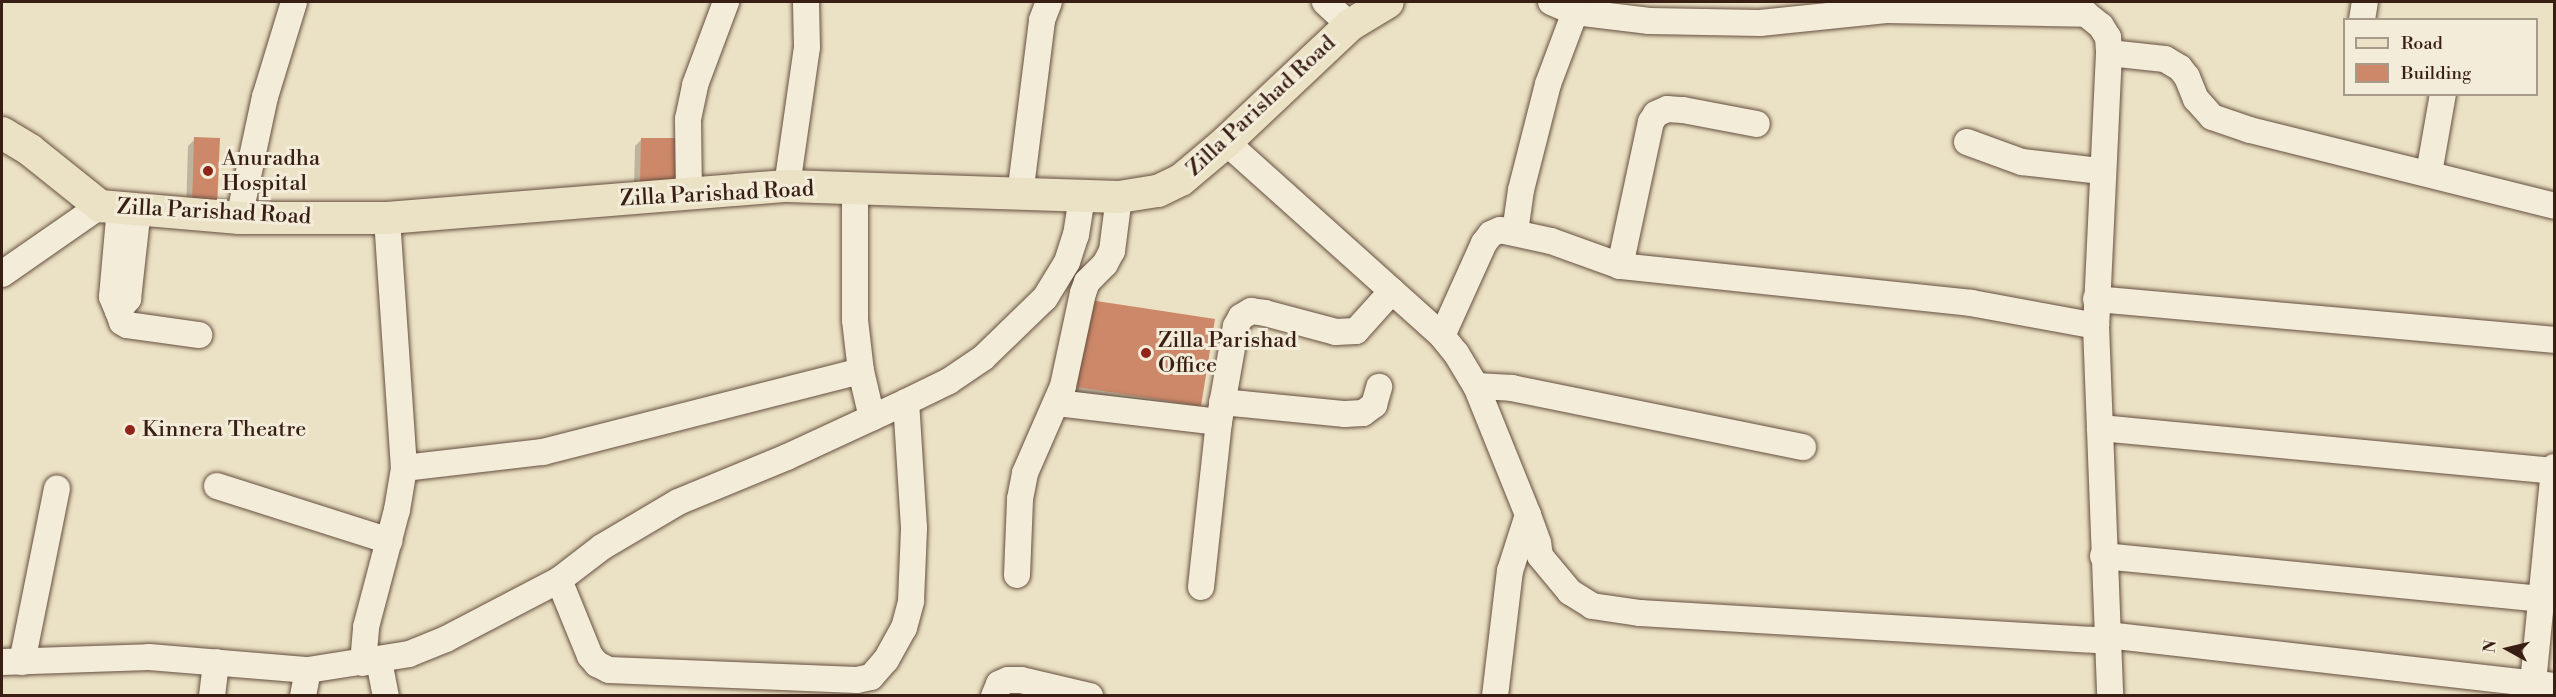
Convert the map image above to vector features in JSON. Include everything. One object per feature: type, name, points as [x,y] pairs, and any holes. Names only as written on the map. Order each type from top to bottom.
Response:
[{"type":"main road","name":"Zilla Parishad Road","points":[[2,133],[119,207],[239,218],[387,218],[787,186],[1119,197],[1158,192],[1181,180],[1226,142],[1350,25],[1388,2]]},
{"type":"street","points":[[239,218],[265,98],[294,2]]},
{"type":"street","points":[[689,194],[688,119],[695,85],[726,2]]},
{"type":"street","points":[[787,186],[807,47],[807,2]]},
{"type":"street","points":[[1020,195],[1042,20],[1049,2]]},
{"type":"street","points":[[1325,2],[1350,25]]},
{"type":"street","points":[[1551,2],[1575,12],[1649,21],[1760,23],[1886,10],[2088,8],[2108,37],[2109,53],[2101,171],[2096,326],[2110,696]]},
{"type":"street","points":[[2362,18],[2365,2]]},
{"type":"street","points":[[1515,232],[1521,190],[1548,84],[1575,12]]},
{"type":"street","points":[[2109,53],[2165,59],[2180,68],[2187,77],[2196,99],[2212,117],[2250,130],[2554,206]]},
{"type":"street","points":[[2429,173],[2443,96]]},
{"type":"street","points":[[1620,266],[1652,122],[1656,114],[1667,109],[1683,110],[1757,124]]},
{"type":"street","points":[[1226,142],[1442,336],[1456,353],[1476,387],[1528,515],[1540,556],[1570,592],[1592,606],[1640,614],[2107,636],[2544,684],[2541,599],[2554,469],[2100,428]]},
{"type":"street","points":[[1967,142],[2022,162],[2101,171]]},
{"type":"street","points":[[855,189],[855,320],[861,371],[872,418]]},
{"type":"street","points":[[57,489],[12,662],[149,657],[308,670],[371,662],[409,654],[446,639],[559,579],[602,547],[678,502],[787,457],[906,402],[949,381],[984,358],[1045,297],[1067,262],[1076,235],[1082,197]]},
{"type":"street","points":[[1017,576],[1020,499],[1025,473],[1063,386],[1087,282],[1105,264],[1112,251],[1119,197]]},
{"type":"street","points":[[2,274],[119,207],[128,299],[118,311],[122,322],[127,325],[199,334]]},
{"type":"street","points":[[386,696],[371,662],[366,627],[389,542],[404,468],[387,218]]},
{"type":"street","points":[[1442,336],[1484,243],[1491,234],[1500,230],[1551,241],[1620,266],[1971,303],[2096,326]]},
{"type":"street","points":[[1201,587],[1221,412],[1236,326],[1241,317],[1251,311],[1336,332],[1356,331],[1392,291]]},
{"type":"street","points":[[2096,299],[2554,339]]},
{"type":"street","points":[[404,468],[543,452],[861,371]]},
{"type":"street","points":[[1057,404],[1221,412],[1345,414],[1363,413],[1374,405],[1379,387]]},
{"type":"street","points":[[1476,387],[1512,388],[1803,447]]},
{"type":"street","points":[[559,579],[590,656],[597,664],[609,670],[856,680],[872,686],[904,628],[911,601],[914,528],[906,402]]},
{"type":"street","points":[[217,486],[389,542]]},
{"type":"street","points":[[1495,696],[1510,571],[1528,515]]},
{"type":"street","points":[[2103,556],[2541,599]]},
{"type":"street","points":[[212,696],[216,662]]},
{"type":"street","points":[[303,696],[308,670]]},
{"type":"street","points":[[994,696],[999,684],[1008,680],[1022,680],[1090,696]]},
{"type":"building","points":[[194,137],[220,138],[217,208],[192,207]]},
{"type":"building","points":[[641,138],[678,138],[677,184],[640,183]]},
{"type":"building","name":"Zilla Parishad Office","points":[[1090,300],[1215,319],[1201,406],[1077,387]]},
{"type":"place","name":"Anuradha Hospital","points":[[208,171]]},
{"type":"place","name":"Zilla Parishad Office","points":[[1146,353]]},
{"type":"place","name":"Kinnera Theatre","points":[[130,430]]}]
